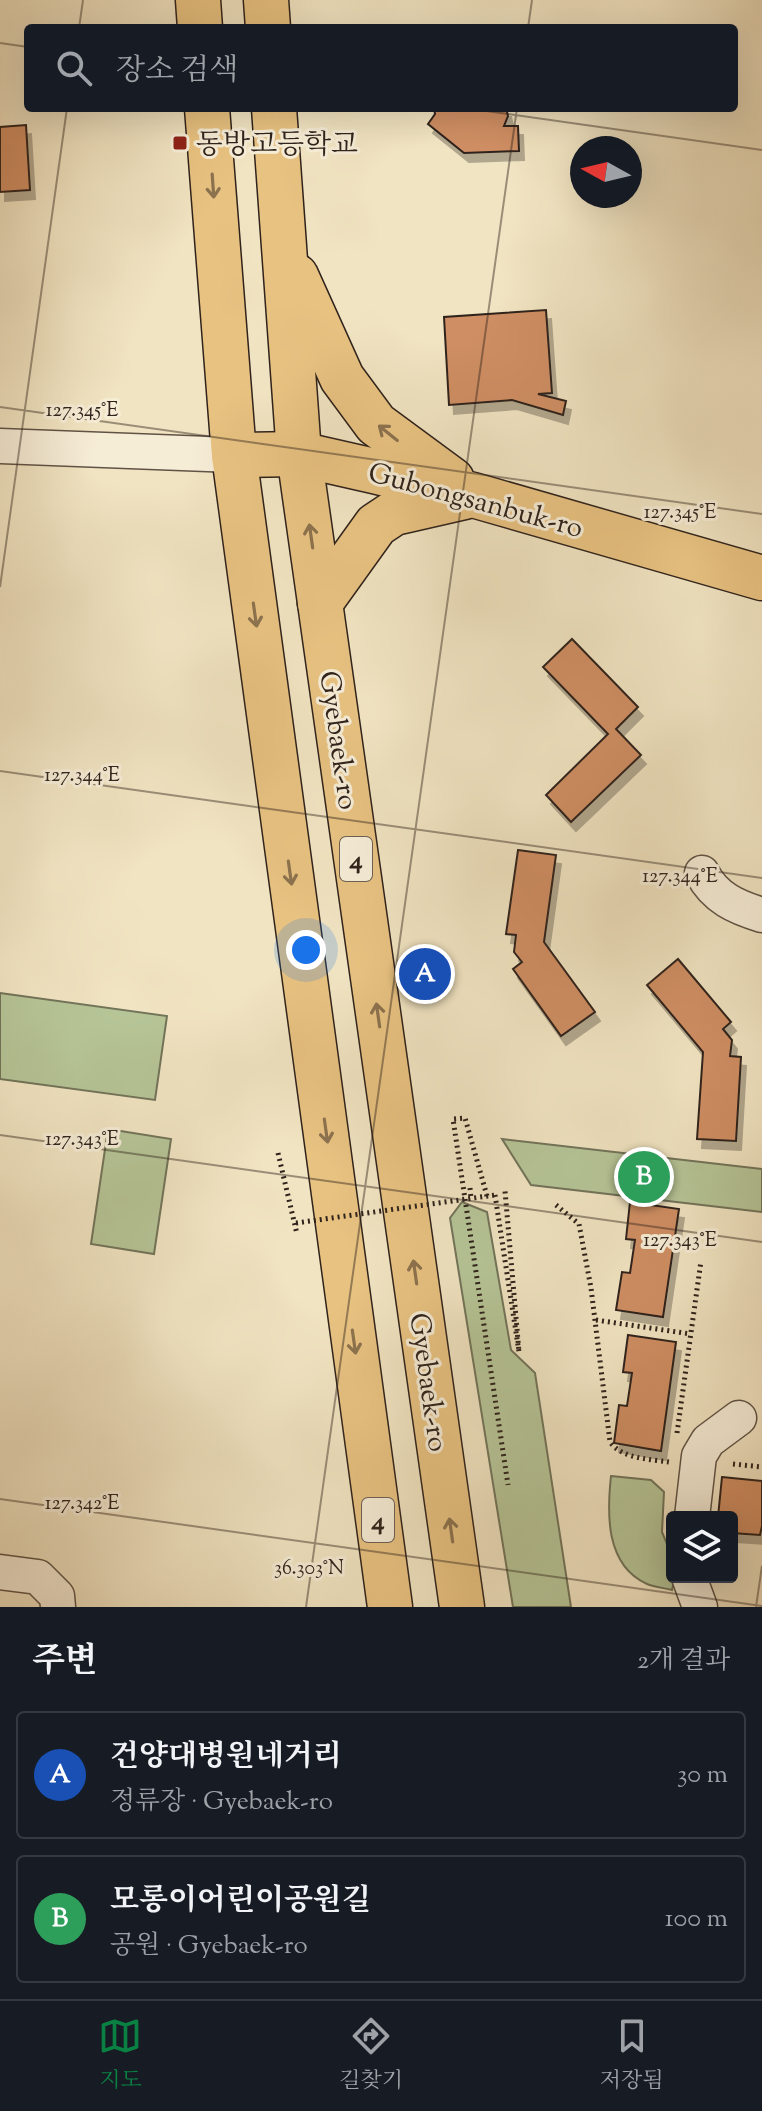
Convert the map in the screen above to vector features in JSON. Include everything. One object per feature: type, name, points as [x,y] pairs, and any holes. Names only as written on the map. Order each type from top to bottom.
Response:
[{"type":"main road","points":[[198,0],[200,24]]},
{"type":"main road","points":[[266,0],[268,24]]},
{"type":"main road","name":"4","points":[[207,112],[234,455],[390,1607]]},
{"type":"main road","name":"Gyebaek-ro","points":[[274,112],[299,454],[462,1607]]},
{"type":"main road","points":[[284,250],[342,378],[376,424],[473,495]]},
{"type":"main road","name":"Gubongsanbuk-ro","points":[[234,455],[299,454],[473,495],[762,578]]},
{"type":"main road","points":[[320,603],[376,525],[394,513],[473,495]]},
{"type":"lane","points":[[0,446],[234,455]]},
{"type":"lane","points":[[702,873],[710,888],[734,906],[762,915]]},
{"type":"lane","points":[[693,1511],[699,1456],[703,1448],[739,1418]]},
{"type":"lane","points":[[0,1572],[38,1577],[57,1596],[58,1607]]},
{"type":"lane","points":[[691,1583],[700,1607]]},
{"type":"path","points":[[487,1196],[465,1118],[453,1119],[508,1485]]},
{"type":"path","points":[[278,1153],[297,1234]]},
{"type":"path","points":[[470,1188],[471,1198]]},
{"type":"path","points":[[296,1223],[495,1195],[519,1352],[505,1191]]},
{"type":"path","points":[[556,1205],[579,1224],[596,1320],[610,1442],[615,1450],[673,1463],[675,1449]]},
{"type":"path","points":[[677,1434],[701,1261]]},
{"type":"path","points":[[596,1320],[691,1334]]},
{"type":"path","points":[[733,1464],[762,1467]]},
{"type":"green space","points":[[0,993],[167,1016],[155,1100],[0,1079]]},
{"type":"green space","points":[[108,1129],[171,1139],[154,1254],[91,1244]]},
{"type":"green space","points":[[502,1139],[762,1169],[762,1212],[531,1185]]},
{"type":"green space","points":[[462,1202],[487,1212],[511,1350],[535,1373],[571,1607],[513,1607],[450,1218]]},
{"type":"green space","points":[[611,1476],[651,1480],[664,1492],[662,1532],[666,1542],[666,1583],[674,1583],[672,1590],[647,1584],[623,1564],[612,1537],[609,1506]]},
{"type":"building","points":[[507,112],[504,126],[518,126],[519,151],[464,153],[428,124],[435,114]]},
{"type":"building","points":[[26,125],[30,190],[0,192],[0,127]]},
{"type":"building","points":[[546,310],[552,393],[538,394],[566,401],[563,415],[512,400],[449,405],[444,317]]},
{"type":"building","points":[[572,639],[638,707],[616,729],[641,755],[571,822],[546,795],[608,734],[543,667]]},
{"type":"building","points":[[518,850],[556,855],[544,942],[595,1012],[561,1036],[513,969],[522,962],[514,952],[516,935],[506,934]]},
{"type":"building","points":[[678,959],[731,1022],[723,1029],[732,1040],[730,1056],[741,1057],[736,1141],[697,1139],[703,1052],[647,985]]},
{"type":"building","points":[[630,1202],[679,1209],[663,1317],[616,1310],[622,1272],[630,1273],[635,1240],[626,1239]]},
{"type":"building","points":[[628,1335],[676,1342],[661,1451],[614,1443],[619,1405],[627,1406],[632,1373],[623,1372]]},
{"type":"building","points":[[722,1477],[762,1481],[760,1535],[738,1533],[738,1511],[719,1511]]},
{"type":"place","name":"동방고등학교","points":[[180,143]]},
{"type":"place","name":"건양대병원네거리","points":[[425,974]]},
{"type":"place","name":"모롱이어린이공원길","points":[[644,1177]]}]
